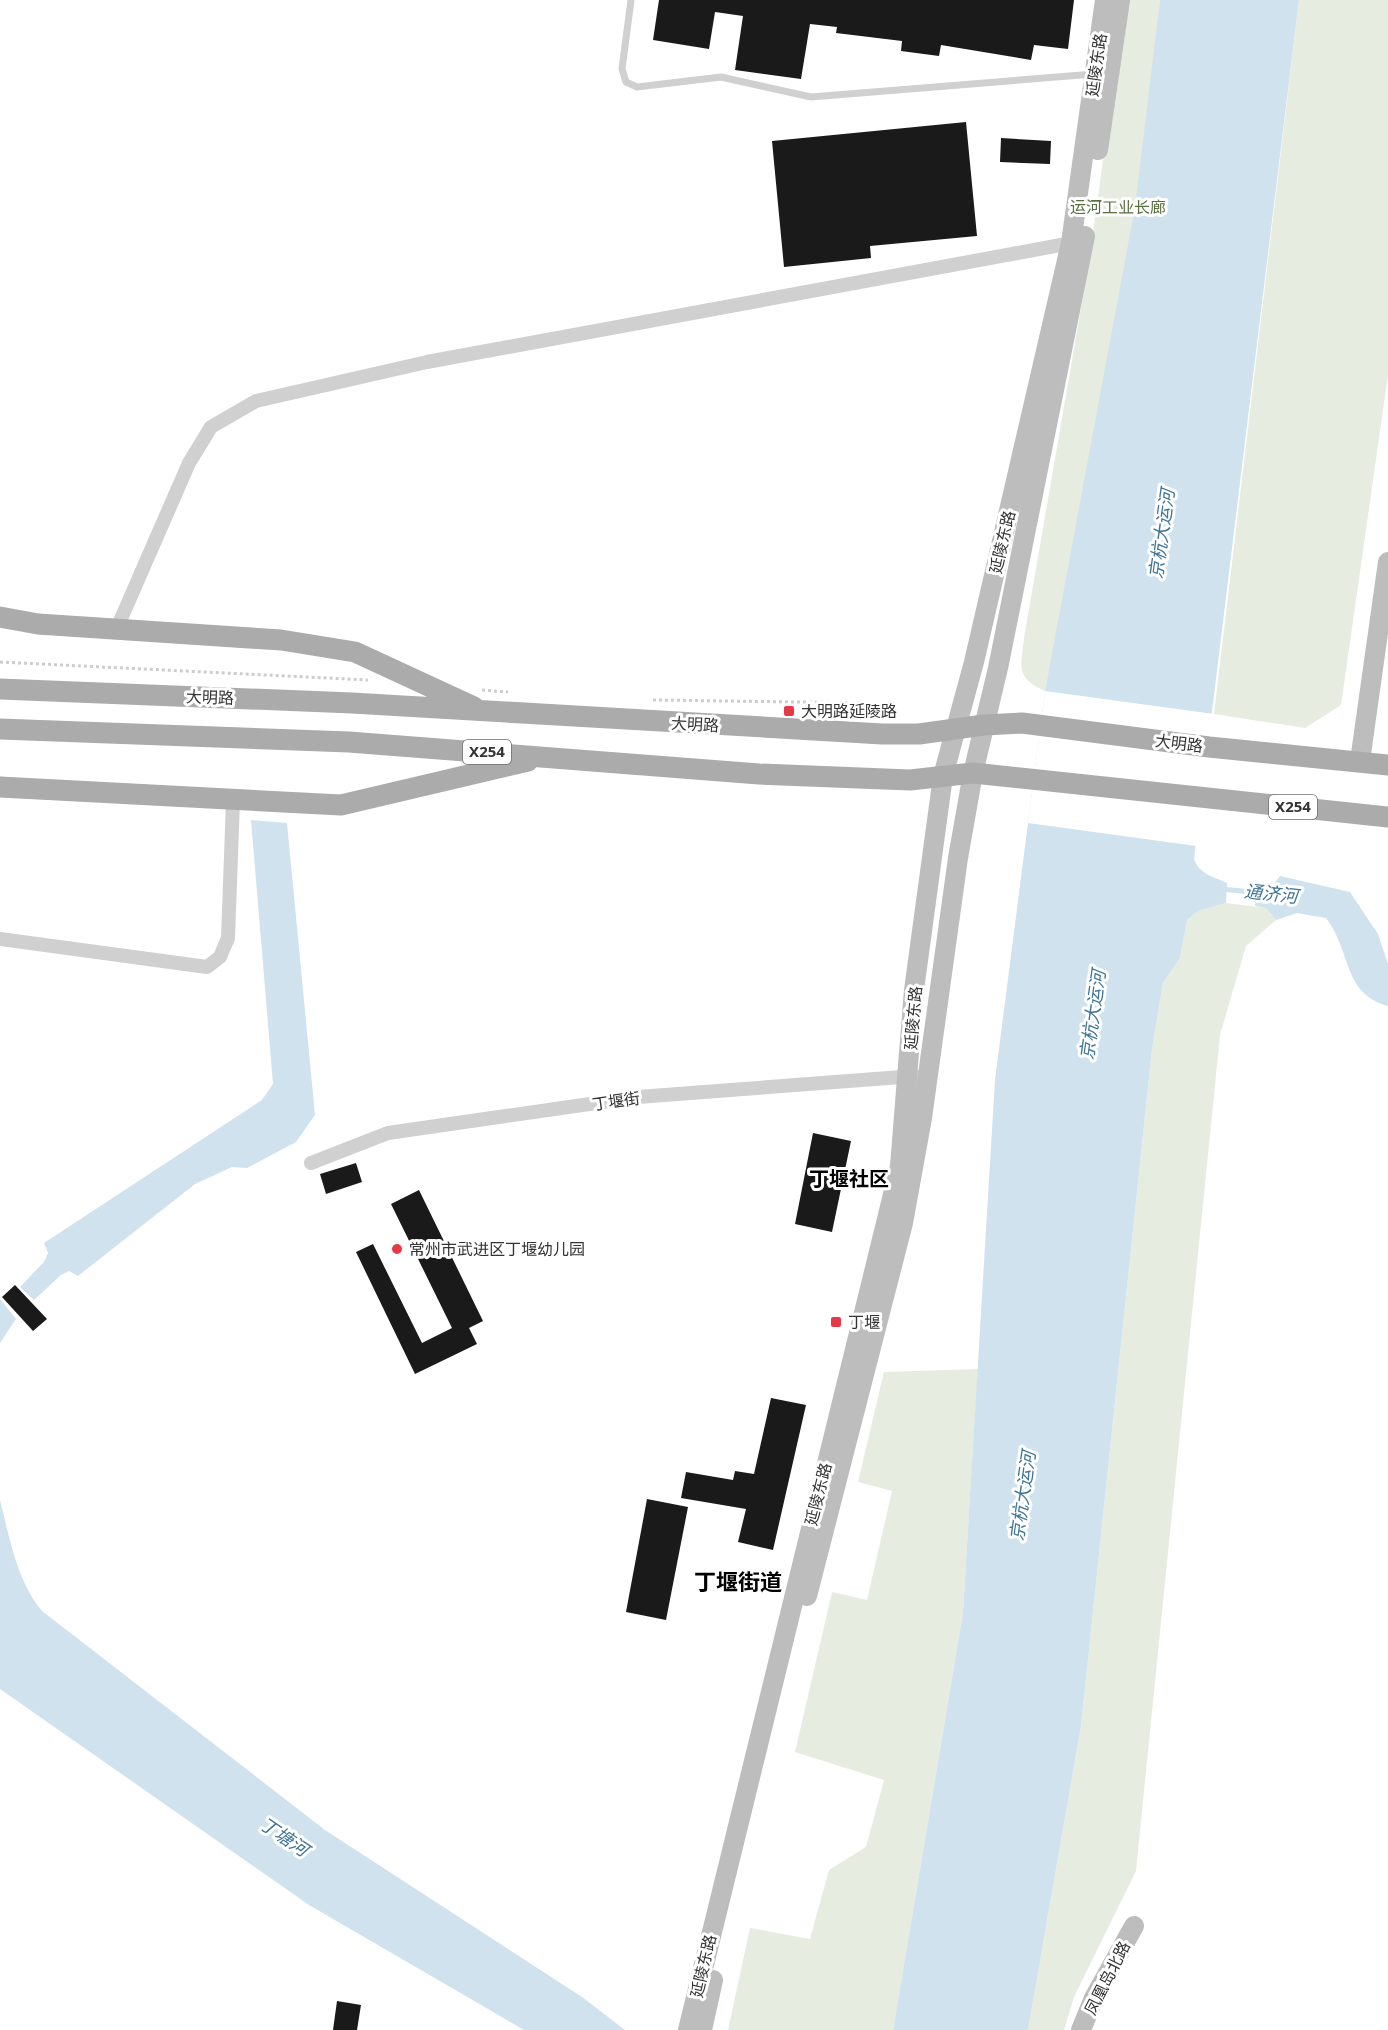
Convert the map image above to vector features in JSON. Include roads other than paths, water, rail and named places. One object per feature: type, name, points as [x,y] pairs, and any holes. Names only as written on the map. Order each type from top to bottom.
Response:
[{"type":"main road","name":"延陵东路","points":[[1103,74],[1105,0]]},
{"type":"main road","name":"延陵东路","points":[[702,2030],[796,1638],[903,1223],[973,773],[998,668],[1077,242],[1103,74],[1120,0]]},
{"type":"main road","name":"延陵东路","points":[[688,2030],[900,1166],[914,990],[943,776],[974,662],[1077,242]]},
{"type":"main road","points":[[1360,761],[1388,562]]},
{"type":"main road","points":[[0,617],[38,624],[281,640],[355,652],[485,712]]},
{"type":"main road","name":"大明路","points":[[0,689],[352,703],[882,734],[919,734],[984,725],[1022,723],[1209,747],[1388,765]]},
{"type":"main road","name":"X254","points":[[0,729],[349,742],[771,774],[910,780],[973,773],[1198,799],[1388,817]]},
{"type":"main road","points":[[0,788],[341,805],[548,756]]},
{"type":"main road","name":"凤凰岛北路","points":[[1081,2030],[1094,1998],[1134,1926]]},
{"type":"street","points":[[117,628],[189,463],[211,427],[256,401],[427,362],[1077,242]]},
{"type":"street","points":[[0,939],[207,967],[220,957],[228,938],[233,801]]},
{"type":"street","name":"丁堰街","points":[[311,1163],[388,1133],[638,1098],[908,1077],[928,1073]]},
{"type":"lane","points":[[631,0],[622,69],[626,82],[637,87],[721,77],[811,97],[1103,74]]},
{"type":"water","name":"京杭大运河","points":[[1160,0],[1299,0],[1194,859],[1203,872],[1227,883],[1226,903],[1198,911],[1187,920],[1180,958],[1163,983],[1152,1049],[1081,1726],[1028,2030],[893,2030],[963,1612],[995,1080],[1045,691],[1135,207]]},
{"type":"water","points":[[251,820],[287,823],[315,1115],[296,1142],[247,1168],[232,1167],[195,1184],[78,1276],[69,1271],[61,1275],[34,1300],[20,1287],[44,1262],[48,1253],[44,1243],[262,1100],[273,1084]]},
{"type":"water","points":[[1280,876],[1350,892],[1378,934],[1388,964],[1388,1006],[1373,1000],[1355,981],[1340,944],[1326,918],[1297,913],[1276,920],[1266,908],[1255,906],[1256,888],[1270,886]]},
{"type":"water","points":[[0,1299],[16,1319],[0,1343]]},
{"type":"water","name":"丁塘河","points":[[0,1500],[20,1572],[33,1599],[42,1611],[325,1830],[582,1997],[625,2030],[524,2030],[309,1905],[0,1689]]},
{"type":"waterway","name":"通济河","points":[[1221,889],[1262,893]]},
{"type":"place","name":"大明路延陵路","points":[[789,711]]},
{"type":"place","name":"常州市武进区丁堰幼儿园","points":[[397,1249]]},
{"type":"place","name":"丁堰","points":[[836,1322]]},
{"type":"district","name":"丁堰社区","points":[[849,1179]]},
{"type":"district","name":"丁堰街道","points":[[738,1582]]},
{"type":"park label","name":"运河工业长廊","points":[[1118,207]]}]
